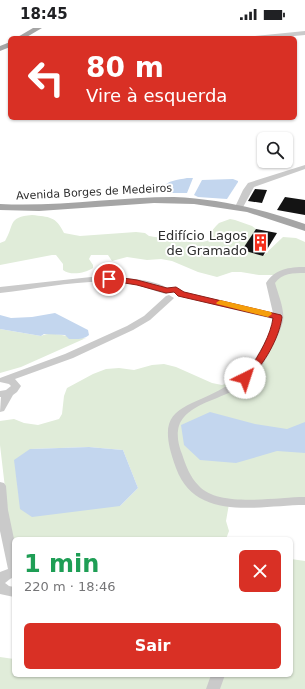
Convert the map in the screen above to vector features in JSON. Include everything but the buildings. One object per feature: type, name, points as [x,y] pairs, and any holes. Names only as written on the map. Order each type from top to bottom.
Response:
[{"type":"main road","points":[[24,36],[38,28]]},
{"type":"main road","name":"Avenida Borges de Medeiros","points":[[0,207],[46,208],[156,200],[193,201],[239,207],[264,213],[305,228]]},
{"type":"street","points":[[261,36],[267,34],[305,33]]},
{"type":"street","points":[[239,207],[251,185],[305,167]]},
{"type":"street","points":[[305,270],[282,272],[275,276],[270,283],[278,317],[276,327],[270,341],[253,371],[234,386],[185,410],[175,422],[172,430],[172,439],[178,462],[184,477],[191,487],[208,500],[229,504],[283,500],[305,501]]},
{"type":"street","points":[[0,290],[78,280],[109,279],[137,282],[168,294]]},
{"type":"street","points":[[3,380],[43,367],[130,328],[147,318],[168,294],[176,290],[181,294],[278,317]]},
{"type":"street","points":[[8,391],[43,367]]},
{"type":"street","points":[[0,410],[13,382],[3,380]]},
{"type":"street","points":[[0,486],[2,510],[12,561]]},
{"type":"street","points":[[0,580],[5,574],[12,572]]},
{"type":"street","points":[[0,586],[5,591],[12,592]]},
{"type":"street","points":[[213,689],[217,677]]},
{"type":"green space","points":[[32,215],[51,218],[58,223],[64,233],[80,236],[136,232],[145,233],[149,236],[197,242],[209,240],[210,233],[219,223],[230,219],[252,226],[256,229],[243,250],[263,256],[283,237],[296,238],[305,242],[305,501],[229,504],[226,521],[229,531],[227,537],[12,537],[12,548],[0,445],[0,421],[14,419],[24,423],[38,425],[59,419],[62,414],[64,396],[67,388],[106,369],[119,368],[134,370],[152,365],[164,364],[176,367],[212,383],[222,385],[245,378],[276,327],[274,275],[232,272],[217,277],[198,272],[172,261],[161,259],[147,260],[127,257],[112,261],[108,255],[91,255],[89,259],[93,265],[93,268],[78,273],[70,273],[63,270],[63,264],[56,255],[0,265],[0,243],[5,241],[13,223],[19,218]],"holes":[[[89,447],[123,450],[138,488],[120,506],[30,449]]]},
{"type":"green space","points":[[0,329],[41,336],[46,334],[57,334],[75,338],[86,338],[21,367],[0,373]]},
{"type":"green space","points":[[293,559],[305,561],[305,689],[0,689],[0,657],[12,659],[12,677],[293,677]]},
{"type":"water","points":[[193,178],[187,193],[173,193],[163,189],[170,182]]},
{"type":"water","points":[[233,179],[238,182],[227,199],[198,197],[194,195],[202,180]]},
{"type":"water","points":[[55,313],[88,330],[89,335],[87,337],[77,339],[69,339],[65,335],[44,334],[41,336],[0,329],[0,315],[11,318],[32,317]]},
{"type":"water","points":[[210,412],[255,424],[287,429],[305,422],[305,453],[277,451],[236,463],[200,460],[184,445],[181,425]]},
{"type":"water","points":[[89,447],[123,450],[138,488],[120,506],[32,517],[20,509],[14,460],[30,449]]},
{"type":"slow traffic","points":[[220,303],[268,314]]},
{"type":"place","name":"Edifício Lagos de Gramado","points":[[260,242]]},
{"type":"route","points":[[109,279],[137,282],[166,291],[172,289],[180,292],[181,294],[278,317],[276,327],[259,362],[253,371],[245,378]]}]
